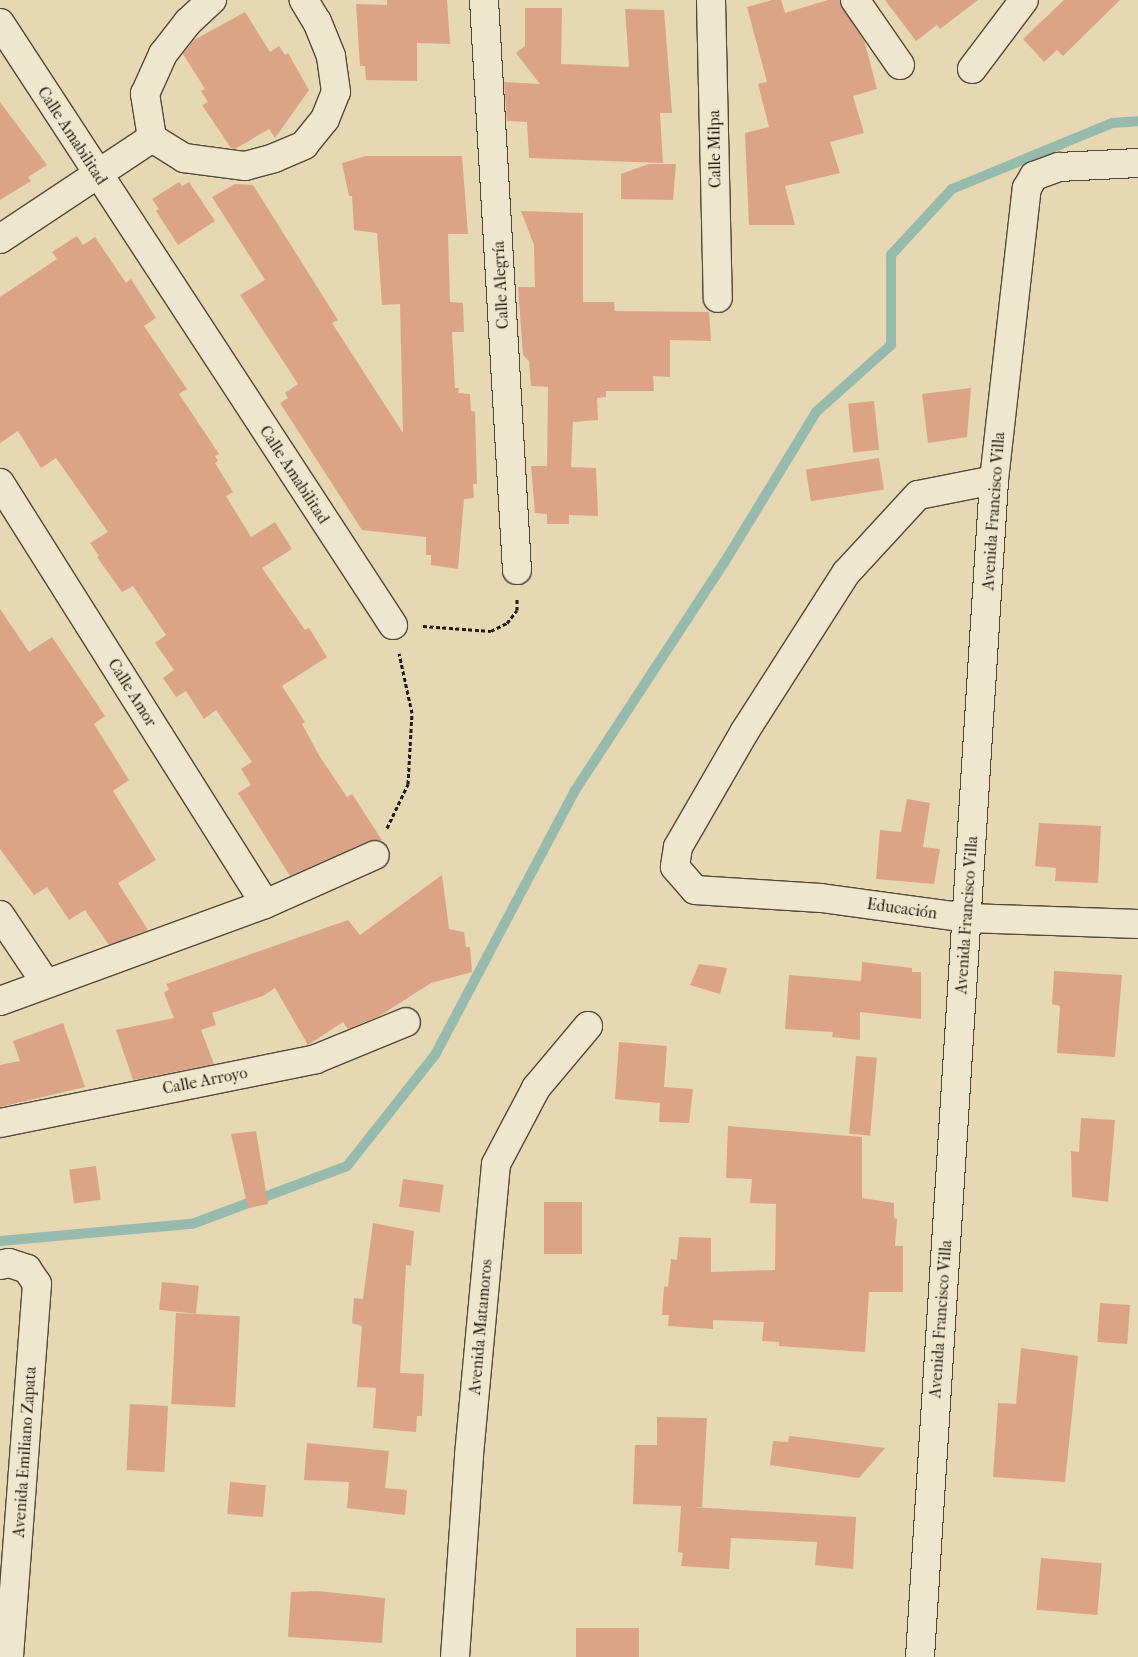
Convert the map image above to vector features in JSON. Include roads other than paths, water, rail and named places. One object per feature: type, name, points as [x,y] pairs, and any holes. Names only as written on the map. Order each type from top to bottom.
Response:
[{"type":"street","points":[[212,0],[188,22],[164,54],[145,94],[152,138],[184,158],[245,166],[274,158],[304,145],[324,119],[336,92],[331,56],[317,22],[304,0]]},
{"type":"street","name":"Calle Alegría","points":[[484,0],[517,570]]},
{"type":"street","name":"Calle Milpa","points":[[712,0],[718,298]]},
{"type":"street","points":[[855,0],[900,65]]},
{"type":"street","points":[[972,69],[1024,0]]},
{"type":"street","name":"Calle Amabilitad","points":[[0,23],[97,175],[392,624]]},
{"type":"street","points":[[0,239],[152,138]]},
{"type":"street","name":"Avenida Francisco Villa","points":[[920,1657],[994,480],[1027,188],[1034,176],[1059,167],[1138,163]]},
{"type":"street","name":"Educación","points":[[994,480],[918,495],[846,573],[744,731],[678,847],[675,867],[695,890],[821,898],[967,918],[1138,924]]},
{"type":"street","name":"Calle Amor","points":[[0,483],[265,904]]},
{"type":"street","points":[[0,1001],[45,982],[265,904],[374,855]]},
{"type":"street","points":[[0,915],[45,982]]},
{"type":"street","name":"Calle Arroyo","points":[[0,1123],[316,1059],[406,1022]]},
{"type":"street","name":"Avenida Matamoros","points":[[455,1657],[469,1455],[496,1164],[536,1088],[588,1026]]},
{"type":"street","name":"Avenida Emiliano Zapata","points":[[4,1264],[27,1269],[37,1284],[9,1657]]},
{"type":"waterway","points":[[0,1241],[192,1224],[347,1166],[435,1055],[574,792],[724,563],[816,412],[891,345],[891,255],[952,189],[1112,123],[1138,121]]}]
